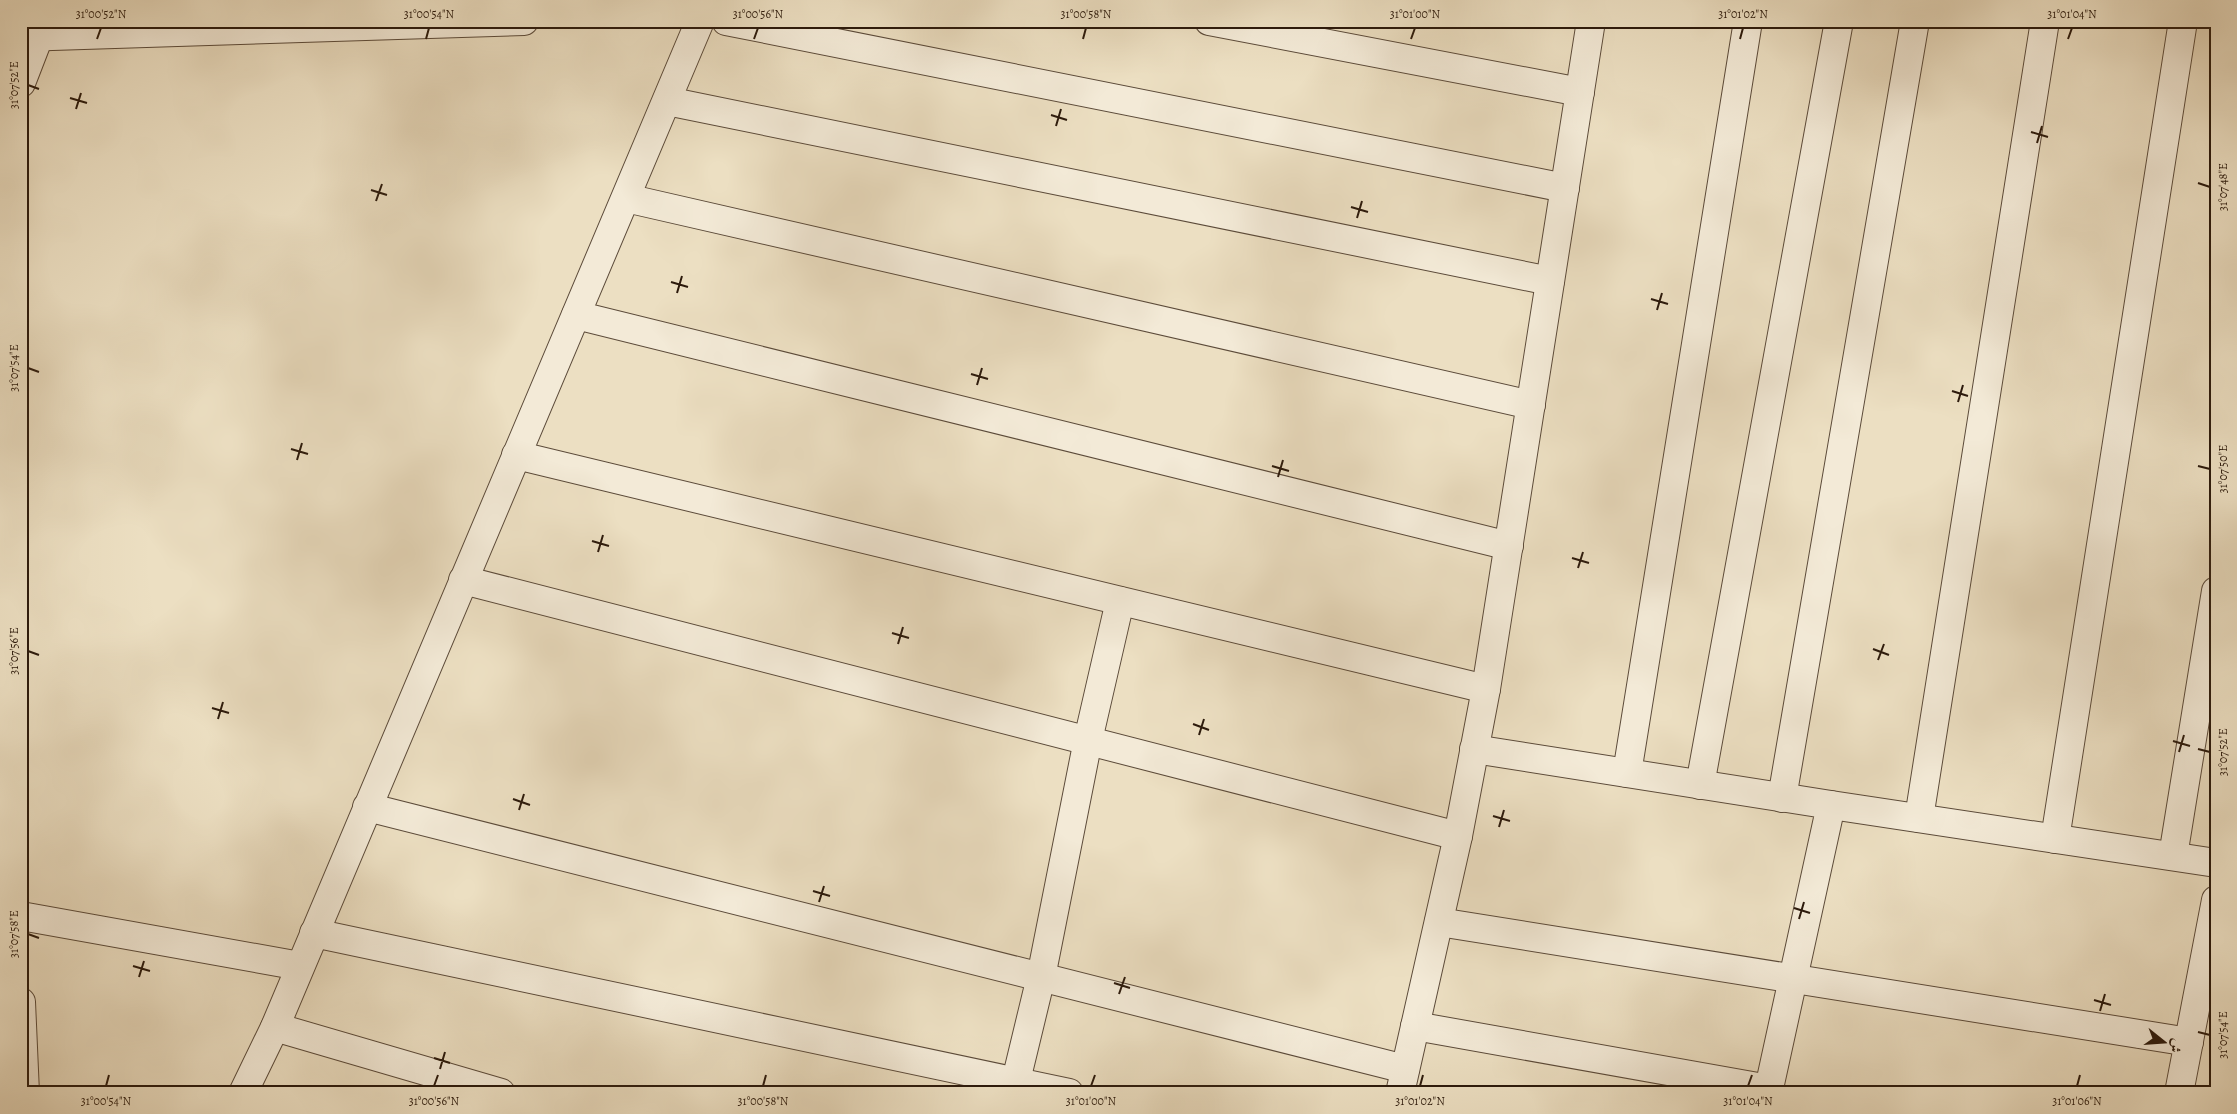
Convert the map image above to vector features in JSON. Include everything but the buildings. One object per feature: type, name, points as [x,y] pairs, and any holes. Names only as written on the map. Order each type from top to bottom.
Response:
[{"type":"street","points":[[21,83],[35,31],[141,26],[524,21]]},
{"type":"street","points":[[243,1093],[275,1027],[700,21]]},
{"type":"street","points":[[726,21],[1565,188]]},
{"type":"street","points":[[1209,21],[1580,92]]},
{"type":"street","points":[[367,807],[1041,977],[1403,1081],[1458,836],[1486,689],[1591,21]]},
{"type":"street","points":[[1627,773],[1748,21]]},
{"type":"street","points":[[1700,785],[1839,21]]},
{"type":"street","points":[[1782,798],[1914,21]]},
{"type":"street","points":[[1919,818],[2045,21]]},
{"type":"street","points":[[2055,839],[2183,21]]},
{"type":"street","points":[[667,101],[1550,281]]},
{"type":"street","points":[[626,198],[1531,405]]},
{"type":"street","points":[[576,314],[1509,546]]},
{"type":"street","points":[[516,455],[1486,689]]},
{"type":"street","points":[[463,580],[1458,836]]},
{"type":"street","points":[[2173,856],[2216,591]]},
{"type":"street","points":[[1014,1087],[1041,977],[1088,740],[1120,601]]},
{"type":"street","points":[[1474,749],[1782,798],[2216,863]]},
{"type":"street","points":[[1415,1026],[1768,1091],[1831,805]]},
{"type":"street","points":[[2179,1093],[2216,900]]},
{"type":"street","points":[[21,916],[300,966]]},
{"type":"street","points":[[1439,922],[2189,1042]]},
{"type":"street","points":[[314,932],[1014,1087],[1069,1093]]},
{"type":"street","points":[[21,1002],[26,1093]]},
{"type":"street","points":[[275,1027],[501,1093]]}]
